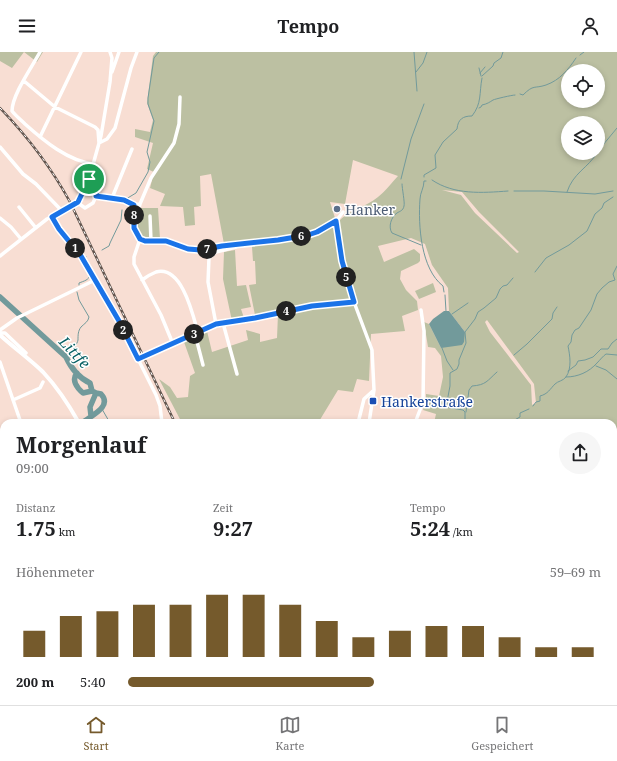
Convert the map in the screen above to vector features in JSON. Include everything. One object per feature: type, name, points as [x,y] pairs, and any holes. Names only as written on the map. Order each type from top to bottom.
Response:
[{"type":"main road","points":[[0,333],[42,372],[56,388],[77,419]]},
{"type":"street","points":[[40,52],[21,85],[12,108],[14,114],[40,138],[52,146],[80,161],[94,164]]},
{"type":"street","points":[[40,138],[81,52]]},
{"type":"street","points":[[0,256],[36,228],[78,202],[89,179],[100,143],[107,107],[112,58],[110,52]]},
{"type":"street","points":[[110,76],[119,52]]},
{"type":"street","points":[[100,143],[107,140],[114,128],[137,52]]},
{"type":"street","points":[[24,81],[55,107],[95,127],[98,130],[100,143]]},
{"type":"street","points":[[134,224],[140,204],[151,178],[174,143],[179,124],[180,97]]},
{"type":"street","points":[[0,146],[23,174],[36,184],[62,211]]},
{"type":"street","points":[[112,198],[132,149]]},
{"type":"street","points":[[78,202],[85,208],[93,203],[96,196],[97,186],[89,179]]},
{"type":"street","points":[[96,196],[124,200],[134,205],[140,204]]},
{"type":"street","points":[[134,205],[134,224],[136,234],[140,239],[145,241],[166,241],[188,249],[201,250],[308,235],[317,232],[336,221],[343,212]]},
{"type":"street","points":[[19,207],[36,228]]},
{"type":"street","points":[[150,216],[151,241]]},
{"type":"street","points":[[52,217],[59,229],[81,256],[119,321],[156,395],[160,406],[162,419]]},
{"type":"street","points":[[0,218],[11,227],[21,239]]},
{"type":"street","points":[[336,221],[342,261],[354,302],[372,350],[374,390],[370,419]]},
{"type":"street","points":[[140,239],[133,262],[161,315],[173,344]]},
{"type":"street","points":[[216,324],[208,282],[209,258],[216,252],[236,248],[236,245]]},
{"type":"street","points":[[142,280],[159,272],[166,272],[175,277],[186,297],[203,365]]},
{"type":"street","points":[[0,333],[25,314],[95,280]]},
{"type":"street","points":[[138,359],[216,324],[312,306],[354,302]]},
{"type":"street","points":[[417,419],[423,402],[424,330],[421,310]]},
{"type":"street","points":[[223,323],[237,374]]},
{"type":"street","points":[[0,333],[5,333],[26,353]]},
{"type":"street","points":[[0,362],[20,419]]},
{"type":"street","points":[[13,400],[40,388],[43,382]]},
{"type":"street","points":[[359,419],[364,399],[374,390]]},
{"type":"green space","points":[[0,52],[24,52],[12,68],[0,61]]},
{"type":"green space","points":[[24,52],[43,52],[37,62]]},
{"type":"green space","points":[[156,52],[617,52],[617,419],[435,419],[436,414],[423,410],[426,402],[426,394],[439,396],[443,377],[441,356],[435,348],[428,347],[424,322],[429,324],[441,348],[465,332],[449,311],[448,288],[432,265],[425,244],[411,238],[378,246],[384,262],[414,249],[420,254],[420,261],[401,271],[400,279],[406,290],[417,301],[418,310],[402,316],[405,331],[371,334],[369,381],[357,379],[353,392],[338,390],[320,419],[180,419],[159,379],[170,387],[177,398],[188,397],[190,376],[195,373],[184,342],[207,331],[212,352],[248,340],[246,330],[260,334],[260,342],[277,338],[278,314],[312,307],[355,301],[344,260],[338,222],[347,214],[378,197],[398,176],[353,160],[345,204],[330,202],[335,218],[340,261],[352,300],[312,304],[255,315],[249,285],[256,284],[255,261],[253,261],[252,247],[224,244],[211,174],[200,176],[201,206],[194,207],[195,225],[185,226],[183,207],[160,206],[165,194],[150,188],[154,172],[147,169],[153,143],[135,137],[135,129],[150,132],[153,120],[147,103],[153,56]],"holes":[[[442,190],[462,192],[479,212],[519,252],[517,253],[475,213],[461,195]],[[487,320],[534,384],[536,403],[532,405],[531,385],[490,332],[485,322]]]},
{"type":"green space","points":[[141,208],[158,208],[160,239],[141,238],[137,225]]},
{"type":"green space","points":[[235,250],[237,286],[246,285],[251,307],[241,309],[244,318],[232,321],[223,279],[224,252]]},
{"type":"green space","points":[[433,283],[436,292],[419,299],[415,291]]},
{"type":"water","points":[[444,311],[449,311],[465,332],[464,342],[462,345],[441,348],[429,324]]},
{"type":"waterway","points":[[126,199],[136,193],[148,172],[150,162],[147,152],[154,121],[148,104],[148,98],[154,58],[159,52]]},
{"type":"waterway","points":[[414,52],[417,91]]},
{"type":"waterway","points":[[416,72],[423,63],[427,52]]},
{"type":"waterway","points":[[482,76],[501,58],[503,52]]},
{"type":"waterway","points":[[580,55],[584,52]]},
{"type":"waterway","points":[[520,94],[523,95],[532,88],[551,83],[560,77],[576,58]]},
{"type":"waterway","points":[[480,73],[485,67]]},
{"type":"waterway","points":[[479,68],[481,76]]},
{"type":"waterway","points":[[424,177],[424,175],[436,168],[435,155],[443,142],[457,129],[460,120],[472,116],[475,111],[479,102],[482,78]]},
{"type":"waterway","points":[[479,108],[493,100],[515,95]]},
{"type":"waterway","points":[[401,179],[411,139],[424,104]]},
{"type":"waterway","points":[[605,143],[617,128]]},
{"type":"waterway","points":[[567,192],[573,180],[591,160]]},
{"type":"waterway","points":[[432,180],[441,185],[459,191],[508,191]]},
{"type":"waterway","points":[[426,181],[424,181],[420,199],[422,246],[430,269],[443,286],[444,292]]},
{"type":"waterway","points":[[402,184],[404,206],[392,220],[390,225],[391,231],[392,233],[421,245]]},
{"type":"waterway","points":[[514,191],[595,194],[613,191]]},
{"type":"waterway","points":[[535,272],[546,258],[569,245],[587,231],[595,214],[602,208],[604,203],[613,197]]},
{"type":"waterway","points":[[102,250],[109,246],[121,220],[122,210]]},
{"type":"waterway","points":[[79,285],[79,283],[87,279],[90,275],[84,265]]},
{"type":"waterway","points":[[533,406],[536,402],[540,401],[540,396],[547,393],[556,383],[566,377],[570,366],[568,346],[571,342],[572,335],[575,330],[579,328],[591,310],[597,294],[609,282],[615,280],[613,274],[617,266]]},
{"type":"waterway","points":[[465,419],[465,412],[463,410],[446,407],[450,386],[450,373],[457,369],[466,343],[465,332],[475,319],[478,312],[496,298],[500,289],[507,285],[513,278]]},
{"type":"waterway","points":[[74,352],[74,348],[78,340],[79,330],[89,317],[79,300],[77,292]]},
{"type":"waterway","points":[[445,295],[446,311]]},
{"type":"waterway","name":"Littfe","points":[[0,297],[66,357],[76,372],[90,383],[92,391],[101,394],[104,399],[102,407],[88,419]]},
{"type":"waterway","points":[[452,314],[468,303]]},
{"type":"waterway","points":[[514,355],[552,319],[553,313],[557,307]]},
{"type":"waterway","points":[[568,371],[576,365],[578,361],[593,357],[601,349],[608,349],[617,339]]},
{"type":"waterway","points":[[442,348],[447,361],[453,370]]},
{"type":"waterway","points":[[566,377],[579,375],[587,371],[606,354],[617,355]]},
{"type":"waterway","points":[[70,365],[75,358],[75,355]]},
{"type":"waterway","points":[[596,366],[606,370],[617,379]]},
{"type":"waterway","points":[[466,412],[469,390],[472,386],[483,384],[497,372]]},
{"type":"waterway","points":[[77,373],[75,376],[75,381],[79,389],[83,393],[92,391]]},
{"type":"waterway","points":[[91,416],[90,407],[96,393]]},
{"type":"waterway","points":[[102,409],[108,419]]},
{"type":"waterway","points":[[516,419],[520,417],[520,413],[529,409]]},
{"type":"railway","points":[[0,108],[38,153],[70,202],[173,419]]},
{"type":"place","name":"Hanker","points":[[337,209]]},
{"type":"place","name":"Hankerstraße","points":[[373,401]]},
{"type":"route","points":[[89,179],[97,186],[96,196],[124,200],[134,205],[134,228],[138,238],[145,241],[166,241],[188,249],[201,250],[308,235],[317,232],[336,221],[342,261],[354,302],[338,302],[312,306],[255,318],[216,324],[138,359],[119,321],[81,256],[59,229],[52,217],[78,202],[89,179]]}]
